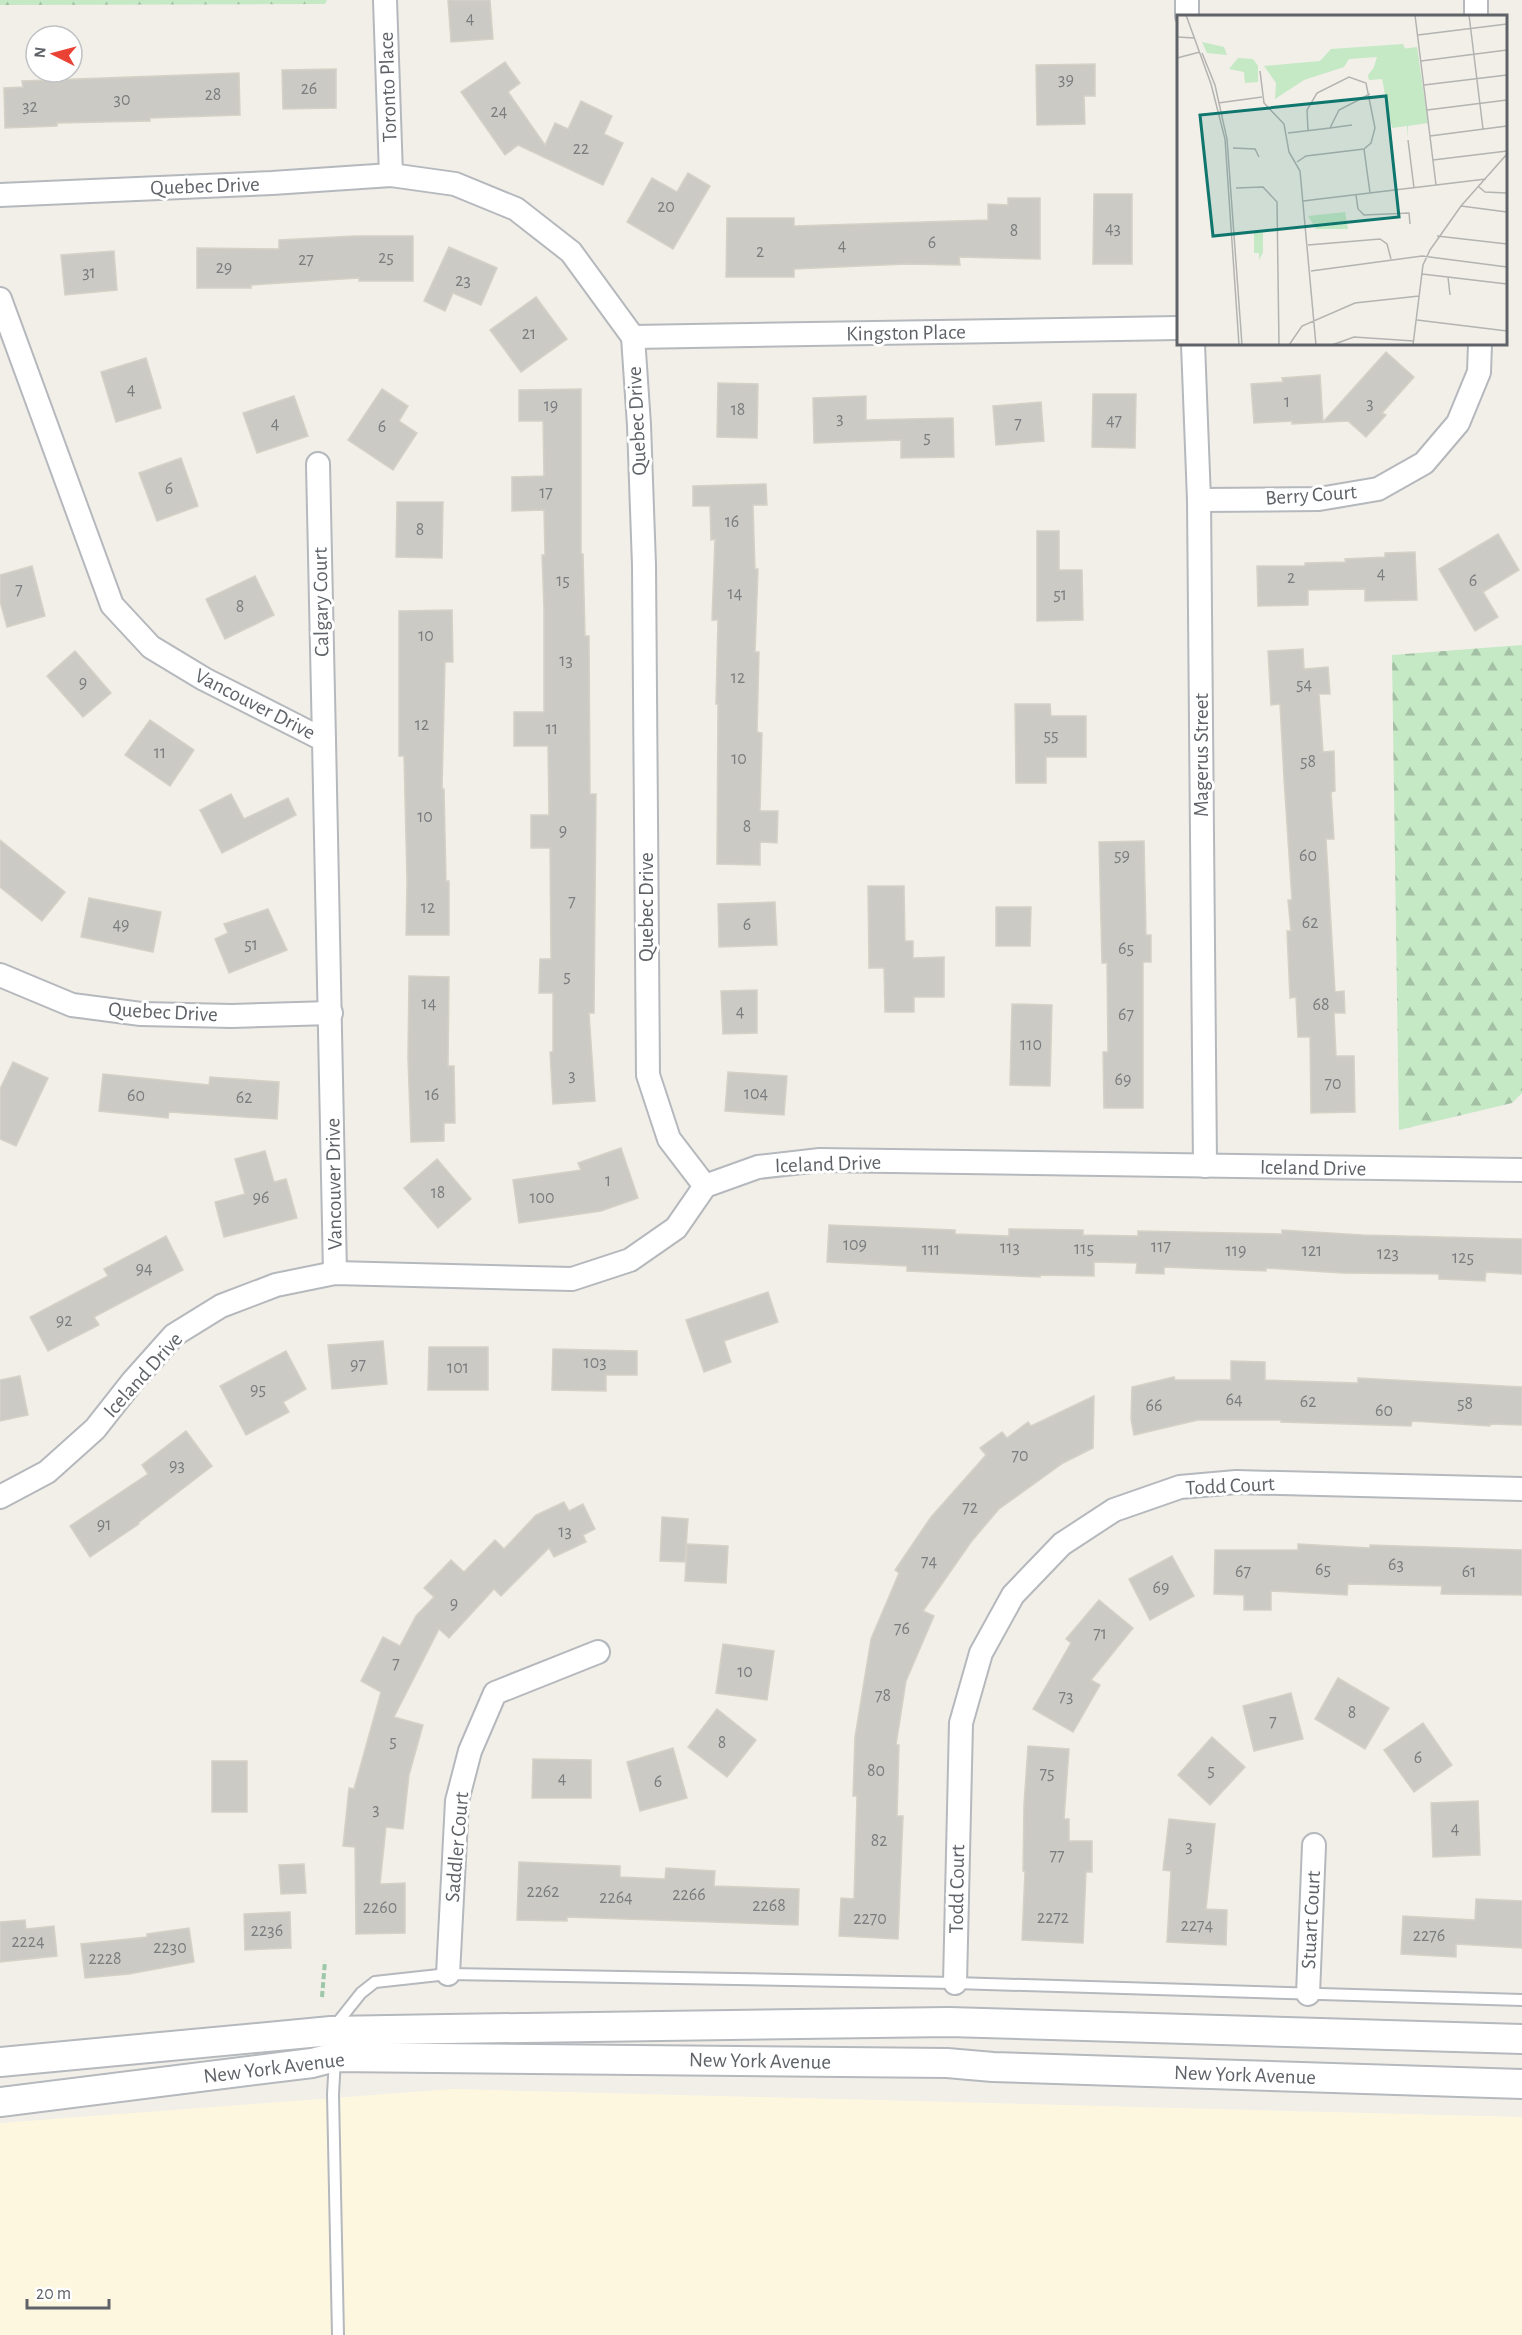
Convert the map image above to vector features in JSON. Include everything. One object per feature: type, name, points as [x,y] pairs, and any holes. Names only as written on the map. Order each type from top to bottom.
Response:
[{"type":"street","name":"Toronto Place","points":[[385,0],[391,175]]},
{"type":"street","name":"Quebec Drive","points":[[0,195],[272,183],[391,175],[455,184],[516,209],[571,252],[633,337],[644,565],[648,1075],[669,1139],[705,1186]]},
{"type":"street","name":"Vancouver Drive","points":[[0,299],[112,605],[151,647],[204,679],[324,740],[336,1273]]},
{"type":"street","name":"Kingston Place","points":[[633,337],[1177,328]]},
{"type":"street","name":"Magerus Street","points":[[1193,345],[1199,500],[1205,1166]]},
{"type":"street","name":"Berry Court","points":[[1199,500],[1318,499],[1378,489],[1424,462],[1458,423],[1479,372],[1480,345]]},
{"type":"street","name":"Calgary Court","points":[[318,464],[324,740]]},
{"type":"street","name":"Quebec Drive","points":[[0,975],[72,1005],[141,1014],[232,1016],[331,1013]]},
{"type":"street","name":"Iceland Drive","points":[[0,1497],[47,1472],[96,1429],[132,1382],[174,1335],[221,1306],[276,1285],[336,1273],[572,1279],[630,1260],[676,1228],[705,1186],[758,1167],[820,1160],[1522,1170]]},
{"type":"street","name":"Todd Court","points":[[955,1983],[961,1723],[981,1653],[1013,1595],[1062,1544],[1114,1510],[1180,1487],[1236,1482],[1522,1488]]},
{"type":"street","name":"Saddler Court","points":[[448,1974],[457,1801],[470,1751],[495,1693],[598,1652]]},
{"type":"street","name":"Stuart Court","points":[[1308,1994],[1314,1845]]},
{"type":"street","name":"New York Avenue","points":[[0,2062],[333,2044],[949,2022],[1522,2039]]},
{"type":"street","name":"New York Avenue","points":[[0,2102],[312,2063],[333,2044],[1522,2084]]},
{"type":"lane","points":[[338,2335],[333,2044],[361,1993],[375,1982],[448,1974],[955,1983],[1522,2000]]},
{"type":"path","points":[[322,1997],[325,1961]]},
{"type":"shaded area","points":[[453,2089],[1522,2117],[1522,2335],[0,2335],[0,2123]]},
{"type":"green space","points":[[0,0],[327,0],[325,4],[0,5]]},
{"type":"green space","points":[[1522,645],[1522,1093],[1512,1103],[1399,1130],[1392,655]]},
{"type":"building","points":[[448,0],[490,0],[493,39],[451,42]]},
{"type":"building","points":[[505,62],[520,83],[508,92],[545,145],[555,123],[568,129],[581,101],[612,116],[604,134],[623,143],[603,185],[518,145],[505,155],[461,92]]},
{"type":"building","points":[[1095,64],[1095,96],[1084,96],[1085,124],[1037,125],[1036,65]]},
{"type":"building","points":[[336,69],[336,108],[283,109],[282,70]]},
{"type":"building","points":[[239,73],[240,115],[150,118],[150,121],[57,123],[57,126],[5,128],[4,88],[23,87],[22,81],[24,84],[84,84],[84,79]]},
{"type":"building","points":[[688,173],[710,186],[673,249],[627,222],[652,178],[677,192]]},
{"type":"building","points":[[1094,194],[1132,194],[1132,264],[1093,264]]},
{"type":"building","points":[[1008,198],[1040,198],[1040,259],[959,257],[960,265],[906,264],[794,269],[794,277],[726,277],[727,218],[794,218],[794,226],[988,220],[988,204],[1008,205]]},
{"type":"building","points":[[413,236],[413,281],[359,281],[359,278],[251,285],[251,288],[197,288],[197,248],[279,249],[279,240]]},
{"type":"building","points":[[449,247],[497,268],[481,305],[453,293],[445,311],[424,301]]},
{"type":"building","points":[[114,251],[117,290],[65,295],[61,255]]},
{"type":"building","points":[[536,297],[567,339],[521,372],[490,330]]},
{"type":"building","points":[[1386,352],[1414,377],[1382,413],[1386,415],[1366,437],[1348,421],[1292,424],[1292,421],[1254,423],[1251,384],[1283,382],[1282,378],[1320,375],[1323,422]]},
{"type":"building","points":[[146,358],[161,408],[116,422],[101,372]]},
{"type":"building","points":[[718,383],[758,384],[757,438],[717,437]]},
{"type":"building","points":[[382,389],[408,406],[399,421],[417,433],[393,470],[348,440]]},
{"type":"building","points":[[581,389],[581,554],[583,554],[585,636],[589,636],[590,794],[596,794],[594,1013],[589,1013],[595,1101],[553,1104],[550,1052],[553,1052],[553,993],[539,993],[540,959],[551,959],[550,848],[531,848],[531,815],[549,815],[548,746],[514,746],[514,712],[544,712],[542,555],[545,555],[544,510],[512,511],[512,477],[544,476],[543,421],[519,421],[519,390]]},
{"type":"building","points":[[1093,394],[1136,394],[1135,448],[1092,447]]},
{"type":"building","points":[[294,396],[308,436],[257,453],[243,413]]},
{"type":"building","points":[[866,396],[866,420],[953,418],[954,457],[901,458],[901,440],[814,443],[813,398]]},
{"type":"building","points":[[1041,402],[1044,441],[996,445],[993,406]]},
{"type":"building","points":[[181,458],[198,506],[157,521],[139,473]]},
{"type":"building","points":[[766,484],[767,505],[753,505],[755,569],[758,569],[755,652],[759,652],[757,732],[762,733],[760,811],[778,811],[777,843],[760,842],[760,865],[717,864],[718,620],[712,620],[715,539],[711,540],[710,506],[693,506],[693,486]]},
{"type":"building","points":[[397,502],[443,502],[442,558],[396,557]]},
{"type":"building","points":[[1037,531],[1059,531],[1059,570],[1082,570],[1083,620],[1037,621]]},
{"type":"building","points":[[1498,534],[1519,570],[1483,592],[1498,617],[1475,631],[1439,569]]},
{"type":"building","points":[[1415,552],[1417,600],[1365,601],[1365,589],[1308,590],[1308,605],[1258,606],[1257,566],[1305,566],[1305,563],[1346,562],[1345,559],[1385,557],[1385,553]]},
{"type":"building","points":[[32,566],[45,616],[7,627],[0,601],[0,575]]},
{"type":"building","points":[[255,576],[274,615],[225,639],[206,599]]},
{"type":"building","points":[[452,610],[453,662],[445,662],[442,789],[444,789],[446,881],[449,881],[449,935],[406,935],[404,756],[399,756],[399,611]]},
{"type":"building","points":[[1303,649],[1304,669],[1328,667],[1330,694],[1319,694],[1323,752],[1334,751],[1335,791],[1331,792],[1334,839],[1326,839],[1335,992],[1344,991],[1345,1013],[1334,1013],[1336,1056],[1354,1056],[1355,1112],[1311,1113],[1310,1037],[1298,1037],[1296,997],[1290,998],[1287,931],[1291,931],[1288,900],[1292,900],[1280,704],[1271,705],[1268,651]]},
{"type":"building","points":[[75,651],[111,693],[83,717],[47,676]]},
{"type":"building","points":[[1015,704],[1050,704],[1051,716],[1086,716],[1086,757],[1046,757],[1046,783],[1016,783]]},
{"type":"building","points":[[150,720],[194,750],[170,786],[125,755]]},
{"type":"building","points":[[231,794],[244,819],[288,798],[296,815],[222,853],[200,810]]},
{"type":"building","points":[[0,840],[65,892],[42,921],[0,887]]},
{"type":"building","points":[[1144,841],[1146,935],[1151,935],[1151,962],[1143,962],[1143,1108],[1104,1108],[1103,1052],[1108,1052],[1107,963],[1102,963],[1099,842]]},
{"type":"building","points":[[868,886],[904,886],[905,941],[913,941],[913,958],[944,957],[944,997],[914,997],[914,1012],[885,1012],[884,968],[869,968]]},
{"type":"building","points":[[89,898],[161,912],[153,952],[81,937]]},
{"type":"building","points":[[775,902],[777,945],[719,947],[718,904]]},
{"type":"building","points":[[996,907],[1031,907],[1030,946],[996,946]]},
{"type":"building","points":[[268,909],[287,950],[229,973],[215,939],[228,933],[224,924]]},
{"type":"building","points":[[409,976],[449,977],[448,1066],[454,1066],[455,1123],[444,1123],[444,1141],[411,1142],[408,1058]]},
{"type":"building","points":[[757,990],[757,1033],[723,1034],[721,991]]},
{"type":"building","points":[[1012,1004],[1052,1005],[1050,1086],[1010,1085]]},
{"type":"building","points":[[13,1062],[48,1078],[16,1146],[0,1139],[0,1089]]},
{"type":"building","points":[[728,1072],[787,1076],[784,1115],[725,1111]]},
{"type":"building","points":[[103,1074],[209,1085],[210,1077],[279,1082],[277,1119],[169,1112],[168,1118],[99,1111]]},
{"type":"building","points":[[621,1148],[638,1198],[601,1211],[519,1223],[513,1180],[581,1170],[578,1163]]},
{"type":"building","points":[[265,1151],[274,1182],[286,1179],[297,1218],[224,1237],[215,1202],[245,1194],[235,1159]]},
{"type":"building","points":[[437,1159],[471,1199],[438,1228],[404,1188]]},
{"type":"building","points":[[829,1225],[955,1230],[955,1234],[1009,1236],[1009,1229],[1083,1230],[1083,1235],[1138,1236],[1138,1231],[1282,1234],[1282,1230],[1363,1235],[1522,1239],[1522,1274],[1486,1272],[1485,1281],[1439,1279],[1439,1274],[1164,1267],[1164,1274],[1136,1273],[1137,1263],[1094,1262],[1094,1276],[1040,1275],[1040,1277],[907,1271],[907,1266],[827,1262]]},
{"type":"building","points":[[166,1236],[183,1270],[94,1317],[99,1325],[48,1351],[30,1317],[108,1276],[104,1269]]},
{"type":"building","points":[[768,1292],[778,1322],[724,1341],[731,1362],[704,1372],[686,1320]]},
{"type":"building","points":[[383,1341],[387,1384],[332,1389],[328,1345]]},
{"type":"building","points":[[429,1347],[488,1347],[488,1390],[428,1390]]},
{"type":"building","points":[[553,1349],[637,1351],[637,1375],[606,1375],[606,1391],[552,1390]]},
{"type":"building","points":[[286,1351],[306,1389],[283,1402],[289,1412],[246,1435],[220,1386]]},
{"type":"building","points":[[1231,1361],[1265,1362],[1265,1380],[1358,1383],[1358,1378],[1522,1387],[1522,1425],[1490,1424],[1490,1426],[1412,1421],[1411,1426],[1281,1422],[1281,1420],[1198,1420],[1134,1435],[1131,1419],[1132,1387],[1174,1377],[1175,1380],[1231,1380]]},
{"type":"building","points":[[20,1376],[28,1415],[0,1421],[0,1380]]},
{"type":"building","points":[[1094,1396],[1093,1448],[1063,1463],[999,1509],[971,1542],[923,1611],[934,1616],[906,1681],[896,1745],[899,1745],[897,1816],[903,1816],[898,1939],[839,1936],[841,1898],[854,1899],[857,1796],[853,1796],[855,1737],[871,1639],[899,1573],[895,1570],[931,1517],[986,1455],[980,1448],[1002,1432],[1007,1438],[1028,1422],[1031,1426]]},
{"type":"building","points":[[186,1431],[212,1466],[139,1524],[90,1557],[70,1526],[148,1474],[142,1465]]},
{"type":"building","points":[[564,1502],[569,1511],[583,1504],[595,1529],[583,1535],[586,1542],[554,1557],[549,1548],[501,1596],[494,1589],[449,1638],[439,1629],[394,1717],[423,1725],[409,1775],[403,1829],[386,1827],[380,1884],[405,1883],[405,1933],[356,1934],[355,1847],[343,1846],[349,1788],[354,1789],[381,1692],[361,1681],[383,1637],[400,1646],[416,1616],[434,1597],[424,1588],[451,1560],[464,1572],[495,1540],[504,1549],[536,1515]]},
{"type":"building","points":[[662,1517],[688,1519],[685,1562],[660,1561]]},
{"type":"building","points":[[687,1544],[728,1546],[726,1583],[685,1581]]},
{"type":"building","points":[[1298,1544],[1370,1548],[1370,1545],[1522,1550],[1522,1595],[1441,1594],[1442,1586],[1348,1584],[1347,1595],[1271,1591],[1271,1610],[1244,1610],[1244,1595],[1214,1594],[1215,1550],[1298,1550]]},
{"type":"building","points":[[1172,1556],[1194,1596],[1150,1620],[1129,1579]]},
{"type":"building","points":[[1099,1600],[1133,1628],[1091,1680],[1100,1685],[1073,1732],[1033,1709],[1071,1643],[1066,1639]]},
{"type":"building","points":[[723,1644],[774,1651],[767,1700],[716,1693]]},
{"type":"building","points":[[1338,1678],[1389,1708],[1365,1749],[1315,1719]]},
{"type":"building","points":[[1291,1693],[1303,1739],[1254,1751],[1243,1706]]},
{"type":"building","points":[[717,1709],[756,1740],[727,1777],[688,1747]]},
{"type":"building","points":[[1423,1723],[1452,1765],[1414,1792],[1384,1750]]},
{"type":"building","points":[[1212,1737],[1245,1767],[1210,1805],[1178,1775]]},
{"type":"building","points":[[1028,1746],[1069,1749],[1064,1819],[1069,1819],[1069,1841],[1092,1841],[1092,1872],[1086,1872],[1083,1943],[1022,1940],[1025,1871],[1023,1871],[1024,1805]]},
{"type":"building","points":[[673,1748],[687,1798],[640,1811],[627,1762]]},
{"type":"building","points":[[533,1759],[591,1760],[591,1798],[532,1798]]},
{"type":"building","points":[[212,1761],[247,1761],[247,1812],[212,1812]]},
{"type":"building","points":[[1478,1801],[1480,1855],[1433,1857],[1431,1803]]},
{"type":"building","points":[[1169,1819],[1215,1824],[1206,1909],[1227,1910],[1226,1945],[1167,1942],[1171,1871],[1163,1870]]},
{"type":"building","points":[[519,1862],[620,1866],[620,1877],[665,1879],[666,1868],[715,1871],[714,1886],[799,1889],[798,1925],[567,1917],[567,1921],[517,1920]]},
{"type":"building","points":[[304,1864],[306,1893],[281,1894],[279,1865]]},
{"type":"building","points":[[1476,1899],[1522,1901],[1522,1948],[1456,1944],[1456,1957],[1401,1954],[1403,1916],[1475,1920]]},
{"type":"building","points":[[290,1912],[291,1948],[245,1950],[244,1914]]},
{"type":"building","points":[[25,1920],[26,1929],[54,1926],[57,1956],[0,1962],[0,1922]]},
{"type":"building","points":[[189,1928],[194,1962],[129,1974],[85,1978],[81,1944],[147,1937],[147,1934]]}]
